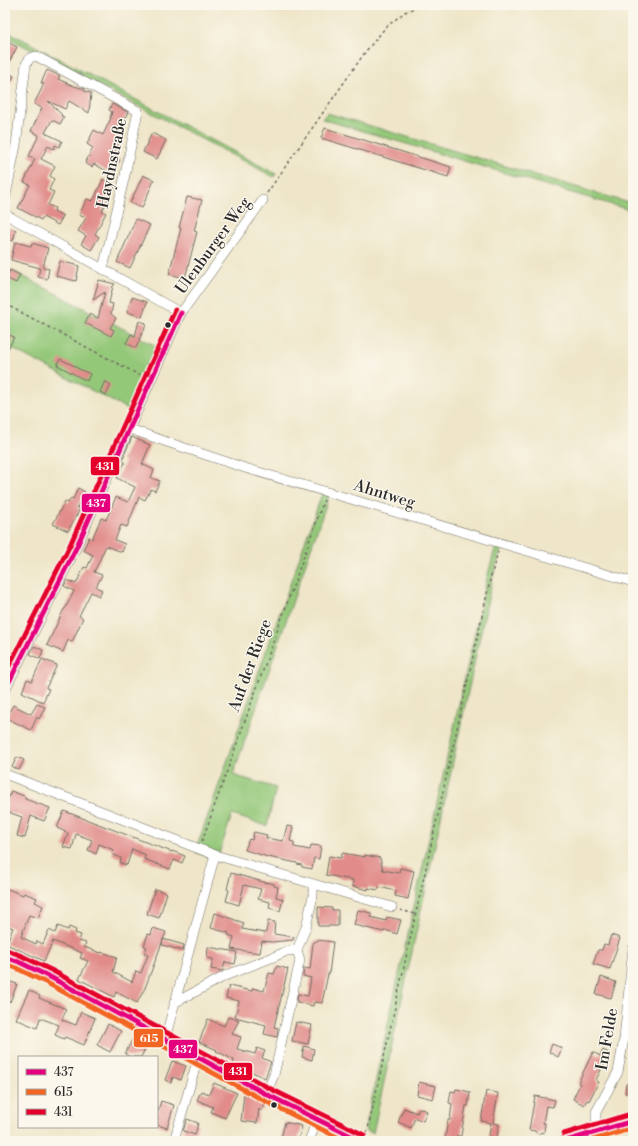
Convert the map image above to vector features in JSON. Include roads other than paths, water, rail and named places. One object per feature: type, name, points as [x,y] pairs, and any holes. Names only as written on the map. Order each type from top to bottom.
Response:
[{"type":"main road","points":[[5,957],[50,977],[198,1058],[317,1120],[364,1137]]},
{"type":"main road","points":[[566,1141],[633,1121]]},
{"type":"street","name":"Haydnstraße","points":[[5,200],[16,144],[26,64],[30,58],[36,56],[138,111],[103,269]]},
{"type":"street","name":"Ulenburger Weg","points":[[5,690],[76,548],[181,313],[263,200]]},
{"type":"street","points":[[5,214],[181,313]]},
{"type":"street","name":"Ahntweg","points":[[130,429],[245,468],[633,582]]},
{"type":"street","points":[[5,774],[215,855],[392,907]]},
{"type":"street","points":[[165,1039],[215,855]]},
{"type":"street","points":[[266,1094],[274,1075],[300,960],[297,950],[306,927],[313,896],[313,884]]},
{"type":"street","name":"Im Felde","points":[[597,1131],[596,1112],[618,1072],[624,1039],[633,948]]},
{"type":"street","points":[[174,1003],[227,975],[276,956],[287,950],[297,950]]},
{"type":"street","points":[[174,1141],[198,1058]]},
{"type":"street","points":[[309,1141],[317,1120]]}]
